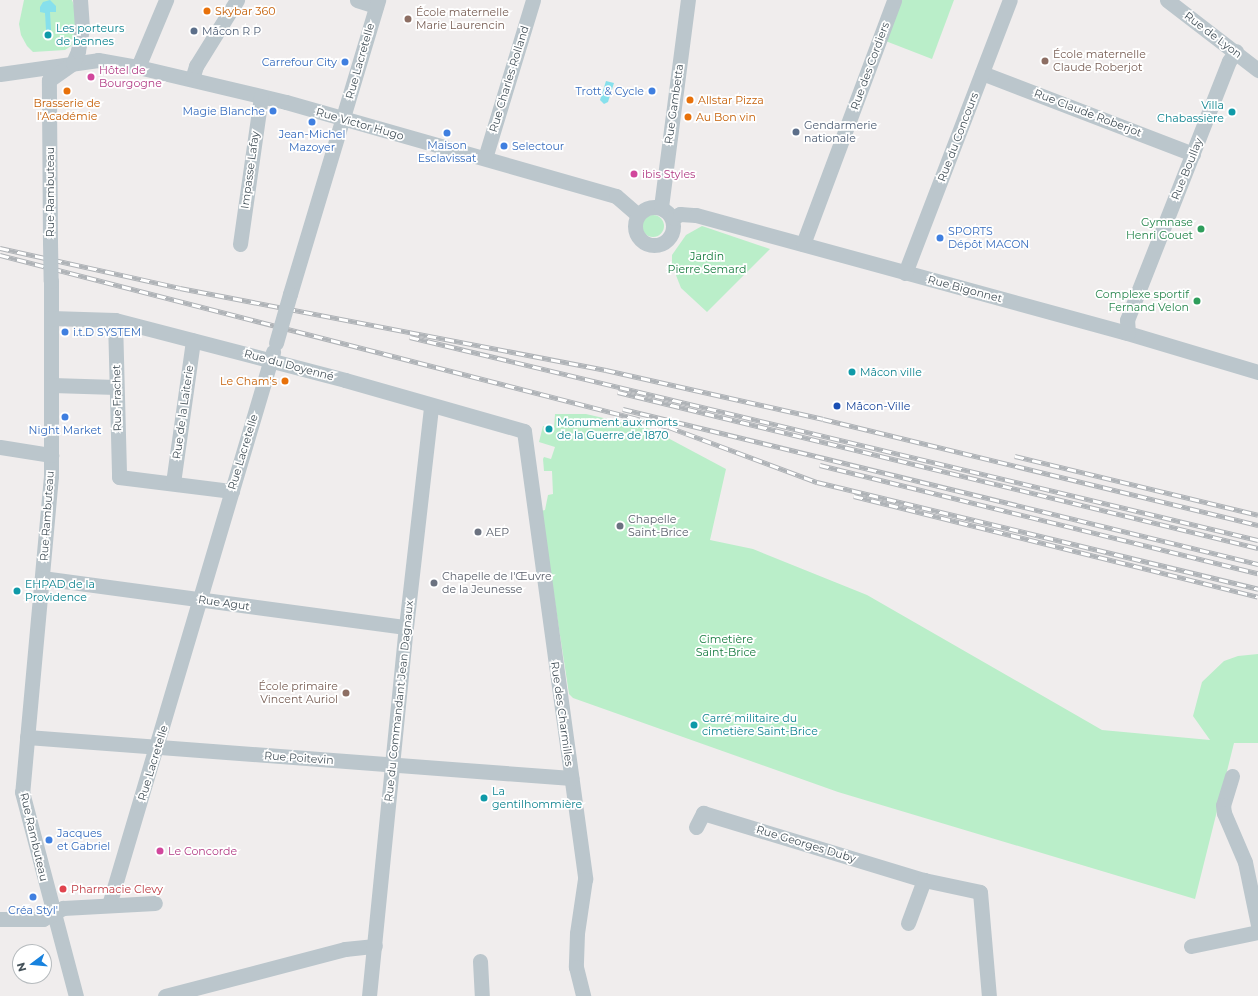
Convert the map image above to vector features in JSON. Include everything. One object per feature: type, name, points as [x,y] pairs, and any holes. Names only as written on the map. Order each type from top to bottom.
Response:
[{"type":"street","points":[[73,63],[82,40],[80,0]]},
{"type":"street","points":[[138,67],[166,0]]},
{"type":"street","points":[[192,79],[196,66],[237,0]]},
{"type":"street","points":[[357,0],[377,3]]},
{"type":"street","name":"Rue Charles Rolland","points":[[485,158],[533,0]]},
{"type":"street","name":"Rue Gambetta","points":[[661,207],[688,0]]},
{"type":"street","name":"Rue des Cordiers","points":[[803,244],[894,0]]},
{"type":"street","name":"Rue du Concours","points":[[906,273],[1010,0]]},
{"type":"street","name":"Rue de Lyon","points":[[1167,0],[1236,51],[1258,70]]},
{"type":"street","name":"Rue Lacretelle","points":[[110,905],[202,600],[292,286],[344,119],[377,3]]},
{"type":"street","name":"Rue Boullay","points":[[1128,333],[1127,320],[1229,62],[1236,51]]},
{"type":"street","name":"Rue Victor Hugo","points":[[1,74],[98,60],[138,67],[261,96],[616,196],[638,215]]},
{"type":"street","name":"Rue Rambuteau","points":[[73,63],[49,80],[52,455],[22,792],[53,914],[76,996]]},
{"type":"street","name":"Rue Claude Roberjot","points":[[982,73],[1193,154]]},
{"type":"street","name":"Impasse Lafay","points":[[240,244],[261,96]]},
{"type":"street","points":[[661,207],[673,218],[672,234],[666,242],[656,245],[649,244],[638,236],[635,229],[638,215],[646,208],[661,207]]},
{"type":"street","name":"Rue Bigonnet","points":[[673,218],[680,214],[696,215],[1128,333],[1258,372]]},
{"type":"street","name":"Rue du Doyenné","points":[[51,318],[115,320],[271,360],[524,431]]},
{"type":"street","name":"Rue Frachet","points":[[115,320],[119,477],[172,483]]},
{"type":"street","name":"Rue de la Laiterie","points":[[172,483],[193,340]]},
{"type":"street","points":[[1234,365],[1258,368]]},
{"type":"street","points":[[52,385],[116,387]]},
{"type":"street","name":"Rue du Commandant Jean Dagnaux","points":[[370,996],[406,628],[431,406]]},
{"type":"street","name":"Rue des Charmilles","points":[[524,431],[586,879],[577,933],[576,967],[583,996]]},
{"type":"street","points":[[0,447],[52,455]]},
{"type":"street","points":[[172,483],[232,491]]},
{"type":"street","name":"Rue Agut","points":[[42,578],[406,628]]},
{"type":"street","name":"Rue Poitevin","points":[[27,737],[571,778]]},
{"type":"street","points":[[1232,776],[1223,806],[1224,813],[1245,862],[1257,916]]},
{"type":"street","name":"Rue Georges Duby","points":[[696,827],[703,813],[924,880],[980,892],[989,996]]},
{"type":"street","points":[[908,923],[924,880]]},
{"type":"street","points":[[0,918],[43,919],[63,908],[155,903]]},
{"type":"street","points":[[1191,946],[1258,932]]},
{"type":"street","points":[[165,996],[345,949],[375,946]]},
{"type":"street","points":[[480,961],[482,996]]},
{"type":"green space","points":[[24,0],[72,0],[76,11],[74,40],[71,46],[65,50],[33,52],[27,46],[21,35],[19,24]]},
{"type":"green space","points":[[898,0],[954,0],[932,59],[883,40]]},
{"type":"green space","points":[[653,215],[661,218],[664,226],[661,234],[653,237],[645,234],[642,226],[645,218]]},
{"type":"green space","name":"Jardin Pierre Semard","points":[[702,226],[770,249],[707,312],[681,288],[672,265],[672,255],[686,235]]},
{"type":"green space","name":"Cimetière Saint-Brice","points":[[555,414],[586,414],[651,429],[726,469],[710,540],[753,549],[867,595],[1102,730],[1210,740],[1193,716],[1202,682],[1224,661],[1238,656],[1258,654],[1258,743],[1234,743],[1195,899],[838,792],[573,698],[569,694],[541,511],[545,510],[548,495],[553,494],[552,471],[544,471],[543,459],[544,457],[551,459],[555,447],[539,442],[543,426],[554,428]]},
{"type":"water","points":[[50,0],[56,6],[56,12],[50,12],[51,30],[46,30],[45,13],[40,12],[40,7],[43,2]]},
{"type":"water","points":[[606,81],[614,83],[608,102],[604,104],[600,100]]},
{"type":"railway","points":[[0,248],[180,288],[606,370],[823,419],[1258,525]]},
{"type":"railway","points":[[0,255],[669,427],[817,482],[1258,589]]},
{"type":"railway","points":[[410,337],[1258,540]]},
{"type":"railway","points":[[618,392],[1258,548]]},
{"type":"railway","points":[[623,409],[1258,564]]},
{"type":"railway","points":[[1015,456],[1258,515]]},
{"type":"railway","points":[[820,465],[1258,573]]},
{"type":"railway","points":[[854,496],[1258,597]]},
{"type":"place","name":"Skybar 360","points":[[207,11]]},
{"type":"place","name":"École maternelle Marie Laurencin","points":[[408,19]]},
{"type":"place","name":"Mâcon R P","points":[[194,31]]},
{"type":"place","name":"Les porteurs de bennes","points":[[48,35]]},
{"type":"place","name":"École maternelle Claude Roberjot","points":[[1045,61]]},
{"type":"place","name":"Carrefour City","points":[[345,62]]},
{"type":"place","name":"Hôtel de Bourgogne","points":[[91,77]]},
{"type":"place","name":"Brasserie de l'Académie","points":[[67,91]]},
{"type":"place","name":"Trott & Cycle","points":[[652,91]]},
{"type":"place","name":"Allstar Pizza","points":[[690,100]]},
{"type":"place","name":"Magie Blanche","points":[[273,111]]},
{"type":"place","name":"Villa Chabassière","points":[[1232,112]]},
{"type":"place","name":"Au Bon vin","points":[[688,117]]},
{"type":"place","name":"Jean-Michel Mazoyer","points":[[312,122]]},
{"type":"place","name":"Gendarmerie nationale","points":[[796,132]]},
{"type":"place","name":"Maison Esclavissat","points":[[447,133]]},
{"type":"place","name":"Selectour","points":[[504,146]]},
{"type":"place","name":"ibis Styles","points":[[634,174]]},
{"type":"place","name":"Gymnase Henri Gouet","points":[[1201,229]]},
{"type":"place","name":"SPORTS Dépôt MACON","points":[[940,238]]},
{"type":"place","name":"Complexe sportif Fernand Velon","points":[[1197,301]]},
{"type":"place","name":"i.t.D SYSTEM","points":[[65,332]]},
{"type":"place","name":"Mâcon ville","points":[[852,372]]},
{"type":"place","name":"Le Cham's","points":[[285,381]]},
{"type":"place","name":"Mâcon-Ville","points":[[837,406]]},
{"type":"place","name":"Night Market","points":[[65,417]]},
{"type":"place","name":"Monument aux morts de la Guerre de 1870","points":[[549,429]]},
{"type":"place","name":"Chapelle Saint-Brice","points":[[620,526]]},
{"type":"place","name":"AEP","points":[[478,532]]},
{"type":"place","name":"Chapelle de l'Œuvre de la Jeunesse","points":[[434,583]]},
{"type":"place","name":"EHPAD de la Providence","points":[[17,591]]},
{"type":"place","name":"École primaire Vincent Auriol","points":[[346,693]]},
{"type":"place","name":"Carré militaire du cimetière Saint-Brice","points":[[694,725]]},
{"type":"place","name":"La gentilhommière","points":[[484,798]]},
{"type":"place","name":"Jacques et Gabriel","points":[[49,840]]},
{"type":"place","name":"Le Concorde","points":[[160,851]]},
{"type":"place","name":"Pharmacie Clevy","points":[[63,889]]},
{"type":"place","name":"Créa Styl'","points":[[33,897]]}]
